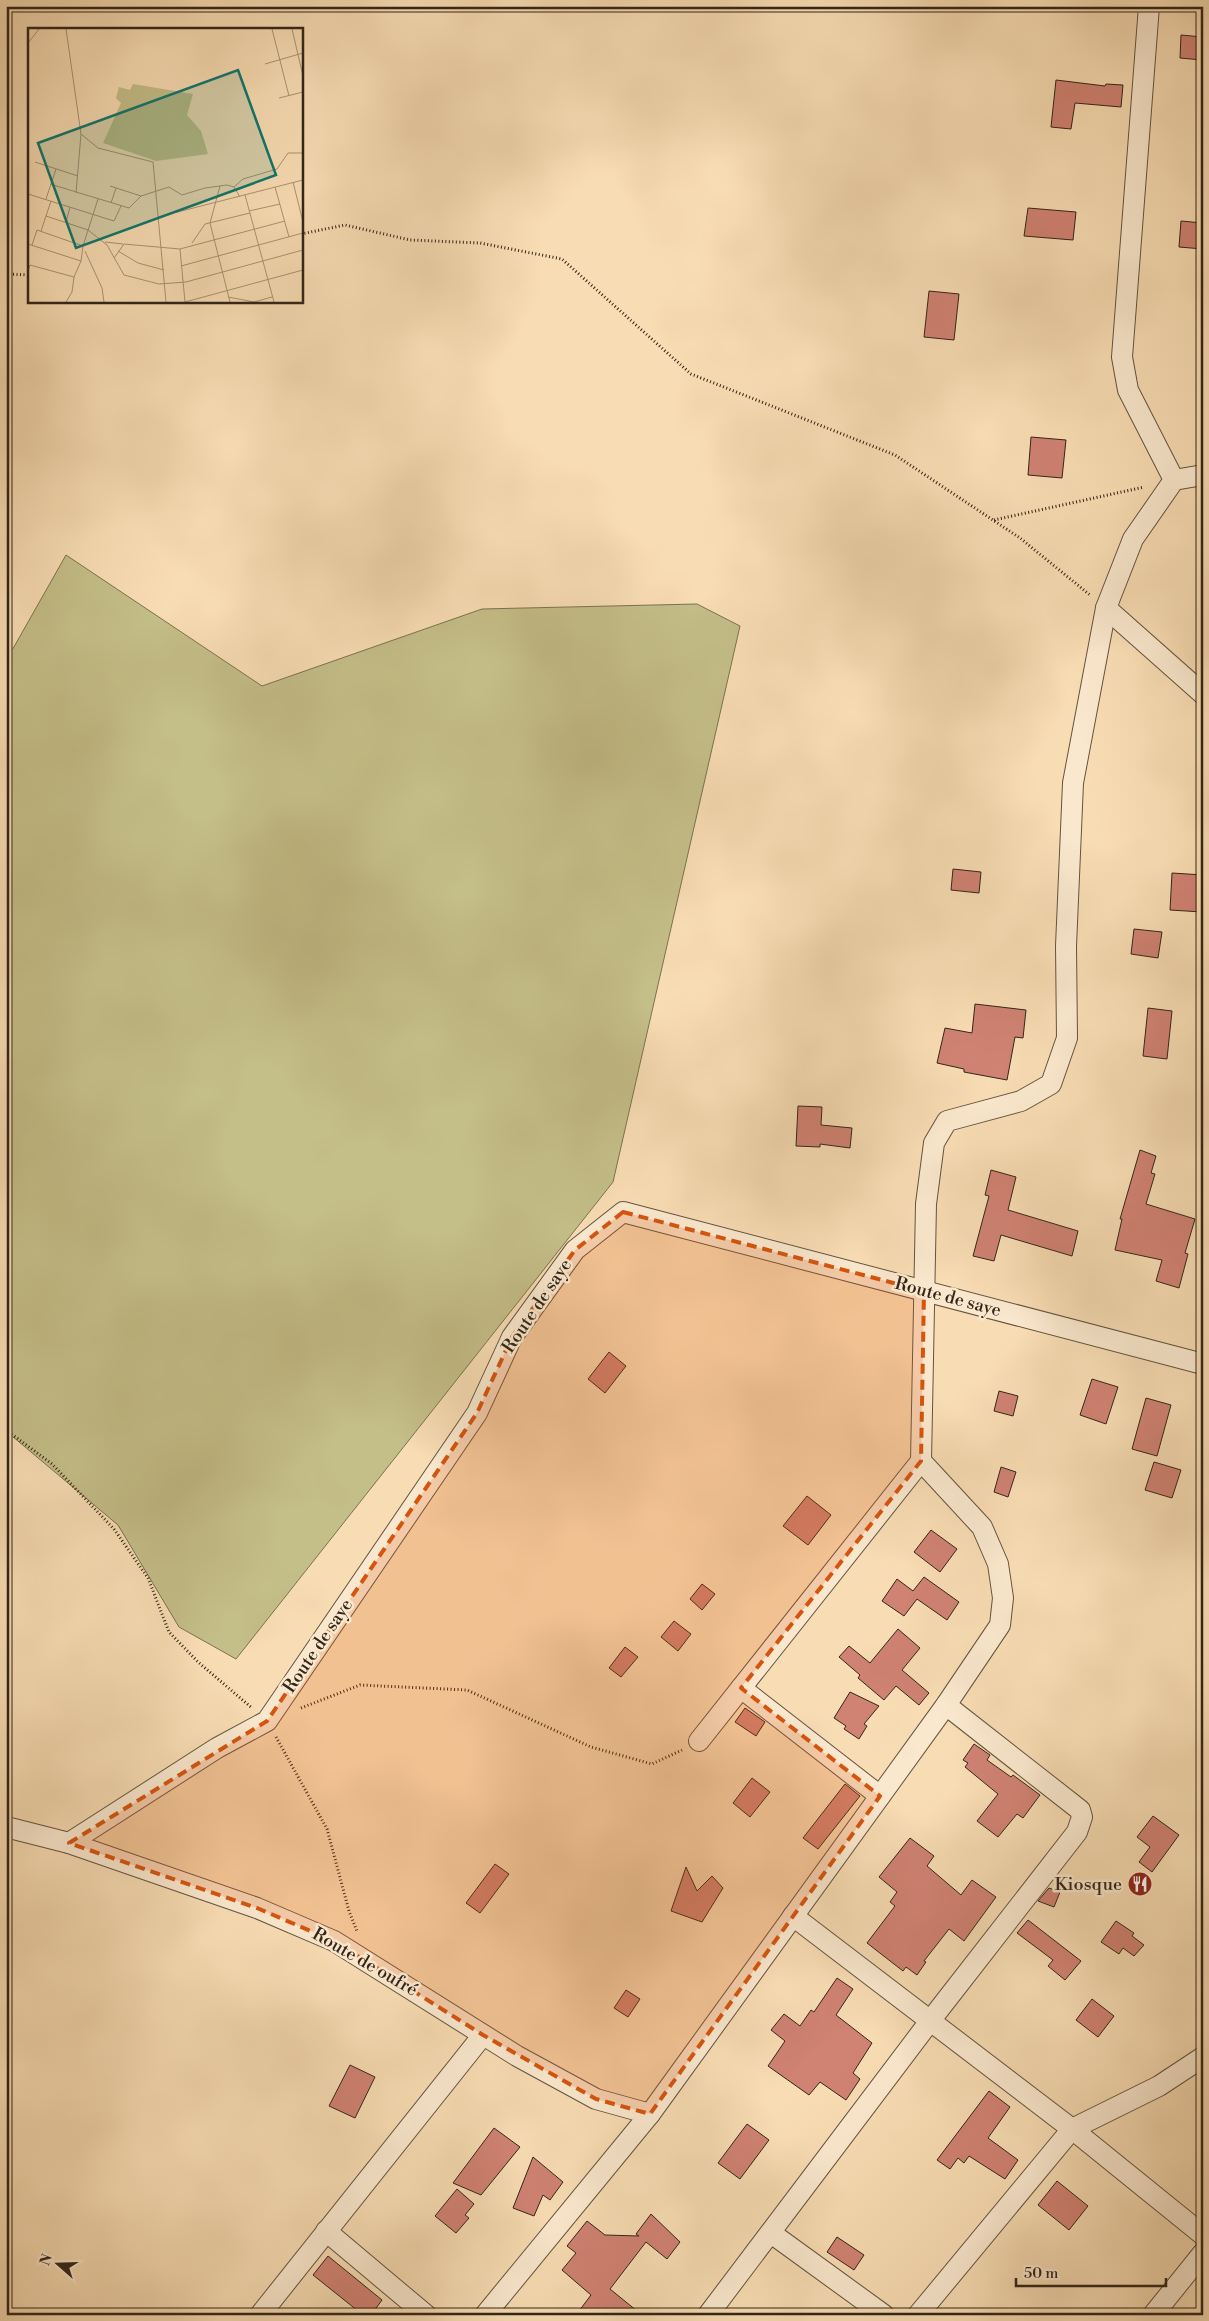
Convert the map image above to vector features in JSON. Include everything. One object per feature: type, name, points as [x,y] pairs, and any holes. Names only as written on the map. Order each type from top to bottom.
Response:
[{"type":"street","points":[[1149,6],[1122,357],[1128,390],[1174,480]]},
{"type":"street","points":[[699,1741],[921,1461],[926,1204],[934,1143],[947,1121],[1021,1102],[1051,1084],[1067,1038],[1066,946],[1073,783],[1106,608],[1133,539],[1174,480],[1203,475]]},
{"type":"street","points":[[1106,608],[1203,694]]},
{"type":"street","name":"Route de saye","points":[[69,1843],[217,1748],[268,1720],[476,1413],[512,1337],[575,1250],[623,1212],[1203,1364]]},
{"type":"street","points":[[485,2315],[650,2114],[946,1705],[1000,1626],[1003,1598],[998,1564],[982,1527],[921,1461]]},
{"type":"street","points":[[741,1688],[880,1796]]},
{"type":"street","points":[[708,2315],[930,2021],[1077,1832],[1082,1817],[1080,1810],[946,1705]]},
{"type":"street","name":"Route de oufré","points":[[6,1827],[69,1843],[257,1908],[334,1941],[483,2035],[596,2099],[650,2114]]},
{"type":"street","points":[[793,1916],[1072,2129],[1203,2235]]},
{"type":"street","points":[[260,2315],[483,2035]]},
{"type":"street","points":[[918,2315],[1072,2129],[1159,2086],[1203,2057]]},
{"type":"street","points":[[326,2231],[426,2315]]},
{"type":"street","points":[[771,2233],[884,2315]]},
{"type":"street","points":[[1153,2315],[1203,2253]]},
{"type":"path","points":[[302,234],[345,226],[410,240],[480,243],[562,260],[691,374],[895,455],[1020,538],[1106,608]]},
{"type":"path","points":[[6,274],[28,275]]},
{"type":"path","points":[[993,520],[1174,480]]},
{"type":"path","points":[[6,1430],[52,1464],[114,1529],[148,1578],[169,1632],[198,1662],[268,1720],[327,1829],[349,1911],[368,1962]]},
{"type":"path","points":[[268,1720],[360,1685],[467,1690],[591,1747],[652,1764],[699,1741]]},
{"type":"highlighted area","points":[[623,1212],[924,1291],[921,1461],[741,1688],[880,1796],[650,2114],[596,2099],[483,2035],[334,1941],[257,1908],[69,1843],[267,1721],[477,1413],[512,1337],[575,1250]]},
{"type":"shaded area","points":[[66,555],[262,686],[482,609],[697,604],[740,626],[613,1182],[236,1659],[179,1627],[118,1525],[6,1431],[6,661]]},
{"type":"building","points":[[1181,35],[1203,37],[1202,60],[1180,58]]},
{"type":"building","points":[[1056,80],[1105,86],[1106,84],[1123,85],[1121,107],[1075,103],[1071,129],[1051,127]]},
{"type":"building","points":[[1028,208],[1076,212],[1073,240],[1024,236]]},
{"type":"building","points":[[1181,221],[1203,223],[1203,249],[1179,247]]},
{"type":"building","points":[[929,291],[959,294],[954,340],[924,337]]},
{"type":"building","points":[[1031,437],[1066,440],[1062,478],[1028,475]]},
{"type":"building","points":[[953,869],[981,872],[979,893],[951,890]]},
{"type":"building","points":[[1172,873],[1203,875],[1202,912],[1170,910]]},
{"type":"building","points":[[1134,929],[1162,932],[1158,958],[1131,954]]},
{"type":"building","points":[[975,1004],[1026,1010],[1023,1038],[1015,1037],[1007,1080],[964,1072],[964,1069],[937,1063],[945,1028],[972,1033]]},
{"type":"building","points":[[1148,1008],[1172,1011],[1167,1059],[1143,1056]]},
{"type":"building","points":[[798,1106],[822,1107],[821,1125],[852,1128],[850,1148],[820,1144],[820,1147],[796,1146]]},
{"type":"building","points":[[1140,1150],[1156,1156],[1151,1173],[1155,1174],[1146,1204],[1195,1219],[1185,1253],[1188,1254],[1179,1288],[1156,1281],[1162,1260],[1115,1250],[1122,1219],[1120,1219]]},
{"type":"building","points":[[991,1170],[1016,1177],[1008,1210],[1078,1231],[1072,1256],[1001,1235],[994,1261],[973,1256],[989,1196],[985,1195]]},
{"type":"building","points":[[609,1352],[626,1366],[605,1393],[588,1379]]},
{"type":"building","points":[[1092,1379],[1118,1387],[1106,1424],[1080,1415]]},
{"type":"building","points":[[999,1391],[1018,1396],[1013,1416],[994,1411]]},
{"type":"building","points":[[1146,1398],[1171,1405],[1157,1456],[1132,1449]]},
{"type":"building","points":[[1154,1462],[1181,1470],[1172,1498],[1145,1490]]},
{"type":"building","points":[[1001,1467],[1016,1472],[1008,1497],[994,1492]]},
{"type":"building","points":[[807,1496],[831,1515],[808,1545],[783,1526]]},
{"type":"building","points":[[931,1530],[957,1549],[940,1572],[914,1552]]},
{"type":"building","points":[[924,1577],[959,1602],[947,1620],[917,1599],[904,1616],[882,1601],[897,1579],[913,1591]]},
{"type":"building","points":[[702,1584],[715,1594],[702,1610],[690,1599]]},
{"type":"building","points":[[674,1621],[691,1634],[678,1651],[661,1637]]},
{"type":"building","points":[[898,1629],[920,1648],[902,1670],[929,1693],[919,1705],[896,1686],[884,1700],[858,1678],[860,1675],[839,1657],[849,1646],[870,1663]]},
{"type":"building","points":[[625,1647],[638,1657],[621,1677],[609,1668]]},
{"type":"building","points":[[850,1692],[879,1706],[864,1724],[867,1726],[859,1739],[844,1729],[846,1726],[834,1718]]},
{"type":"building","points":[[745,1708],[765,1722],[756,1736],[735,1722]]},
{"type":"building","points":[[974,1744],[990,1755],[987,1760],[1011,1777],[1013,1775],[1040,1795],[1023,1818],[1017,1814],[998,1837],[977,1821],[998,1794],[965,1767],[968,1763],[963,1760]]},
{"type":"building","points":[[752,1778],[770,1792],[750,1817],[733,1803]]},
{"type":"building","points":[[845,1784],[860,1796],[818,1849],[803,1838]]},
{"type":"building","points":[[1153,1816],[1179,1835],[1152,1872],[1139,1862],[1150,1847],[1137,1837]]},
{"type":"building","points":[[910,1838],[934,1856],[927,1866],[961,1895],[972,1880],[996,1897],[964,1941],[949,1929],[924,1961],[926,1962],[917,1975],[906,1967],[903,1971],[867,1943],[895,1906],[890,1902],[897,1892],[879,1877]]},
{"type":"building","points":[[495,1864],[509,1874],[480,1913],[466,1903]]},
{"type":"building","points":[[686,1867],[697,1891],[712,1876],[723,1888],[702,1922],[671,1911]]},
{"type":"building","points":[[1049,1888],[1060,1892],[1054,1907],[1038,1901]]},
{"type":"building","points":[[1028,1920],[1081,1961],[1065,1980],[1048,1966],[1053,1960],[1017,1933]]},
{"type":"building","points":[[1116,1921],[1134,1933],[1132,1936],[1144,1945],[1134,1956],[1123,1948],[1119,1954],[1101,1942]]},
{"type":"building","points":[[837,1978],[853,1989],[836,2015],[872,2043],[853,2073],[860,2079],[846,2100],[820,2082],[809,2095],[768,2066],[785,2041],[771,2030],[784,2014],[800,2026],[811,2010],[814,2012]]},
{"type":"building","points":[[626,1990],[640,1999],[628,2017],[614,2008]]},
{"type":"building","points":[[1092,1999],[1114,2016],[1098,2037],[1076,2020]]},
{"type":"building","points":[[350,2065],[375,2077],[355,2118],[329,2106]]},
{"type":"building","points":[[989,2091],[1010,2107],[988,2138],[1018,2160],[1005,2179],[969,2156],[964,2163],[958,2158],[950,2169],[937,2160]]},
{"type":"building","points":[[747,2124],[769,2140],[740,2179],[718,2163]]},
{"type":"building","points":[[494,2128],[520,2147],[481,2195],[453,2183]]},
{"type":"building","points":[[533,2157],[563,2182],[550,2200],[543,2195],[534,2216],[513,2208]]},
{"type":"building","points":[[1057,2181],[1088,2206],[1069,2230],[1038,2205]]},
{"type":"building","points":[[457,2189],[474,2204],[465,2215],[469,2218],[456,2233],[435,2216]]},
{"type":"building","points":[[651,2214],[680,2242],[667,2259],[646,2242],[610,2289],[642,2315],[576,2315],[591,2295],[562,2270],[576,2253],[567,2246],[587,2221],[605,2235],[639,2236],[636,2234]]},
{"type":"building","points":[[837,2237],[864,2255],[854,2270],[827,2252]]},
{"type":"building","points":[[328,2256],[382,2300],[371,2315],[363,2315],[313,2275]]},
{"type":"place","name":"Kiosque","points":[[1140,1884]]}]
